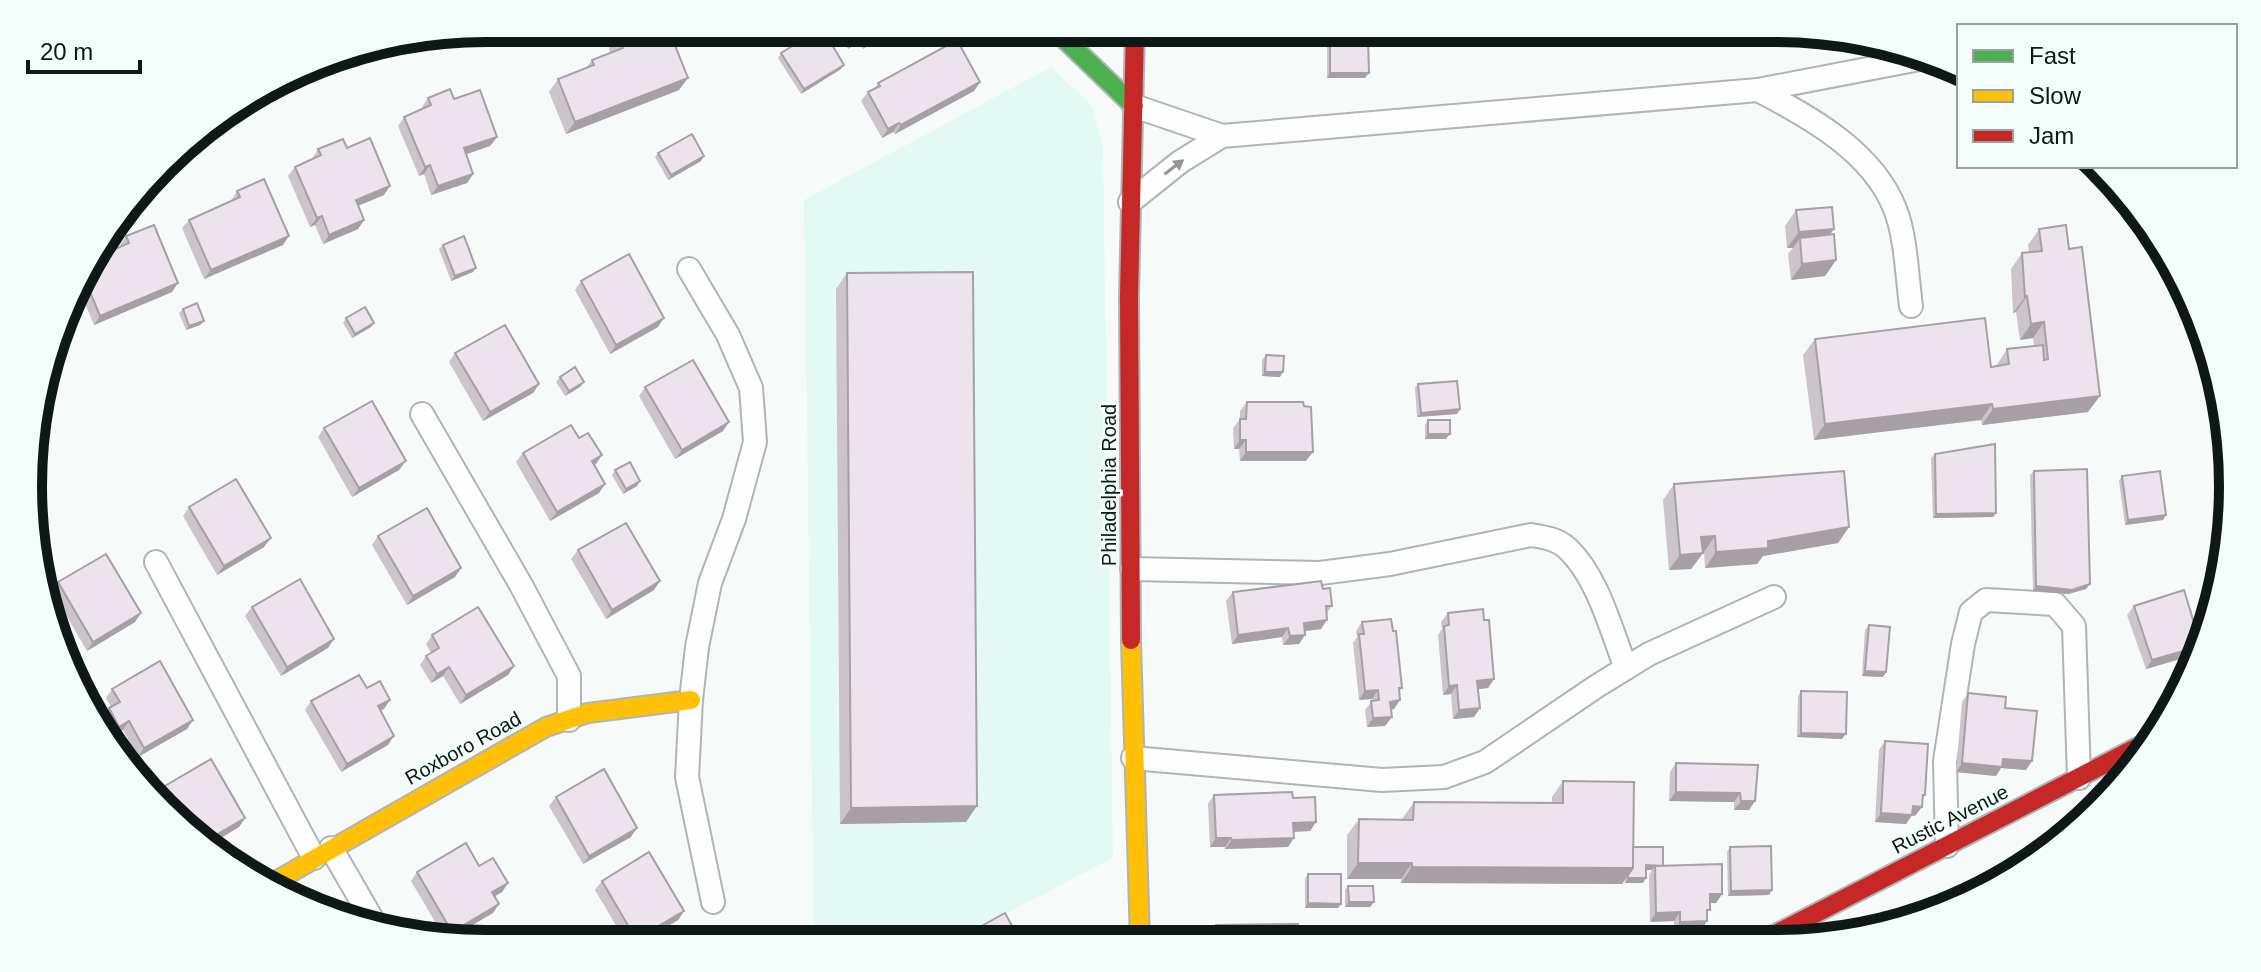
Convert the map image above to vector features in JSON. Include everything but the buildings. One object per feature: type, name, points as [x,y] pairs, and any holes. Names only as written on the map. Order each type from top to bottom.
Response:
[{"type":"street","points":[[1068,42],[1134,106]]},
{"type":"street","name":"Philadelphia Road","points":[[1135,42],[1130,202],[1133,758],[1140,930]]},
{"type":"street","name":"Roxboro Road","points":[[279,879],[546,727],[588,713],[691,700]]},
{"type":"street","name":"Rustic Avenue","points":[[1784,930],[2131,751]]},
{"type":"lane","points":[[1134,106],[1222,136],[1758,90],[1905,62]]},
{"type":"lane","points":[[1758,90],[1827,128],[1855,153],[1880,182],[1896,210],[1911,306]]},
{"type":"lane","points":[[1130,202],[1180,162],[1222,136]]},
{"type":"lane","points":[[689,269],[728,335],[751,388],[755,442],[734,519],[710,583],[697,647],[691,700],[687,777],[713,902]]},
{"type":"lane","points":[[422,414],[521,585],[569,676],[569,720]]},
{"type":"lane","points":[[1132,569],[1320,573],[1390,564],[1531,535],[1551,538],[1567,548],[1591,581],[1626,668]]},
{"type":"lane","points":[[156,562],[322,853],[367,914]]},
{"type":"lane","points":[[1133,758],[1382,780],[1444,777],[1485,762],[1649,654],[1774,597]]},
{"type":"lane","points":[[1947,846],[1945,761],[1963,644],[1971,612],[1986,600],[2055,604],[2074,626],[2079,778]]},
{"type":"shaded area","points":[[1051,67],[1092,106],[1103,147],[1113,858],[973,930],[814,930],[804,200]]},
{"type":"traffic: fast","points":[[1068,42],[1134,106]]},
{"type":"traffic: slow","points":[[1131,640],[1140,930]]},
{"type":"traffic: slow","points":[[280,879],[546,727],[588,713],[691,700]]},
{"type":"traffic: jam","points":[[1131,640],[1129,296],[1135,42]]},
{"type":"traffic: jam","points":[[1784,930],[2131,750]]}]
